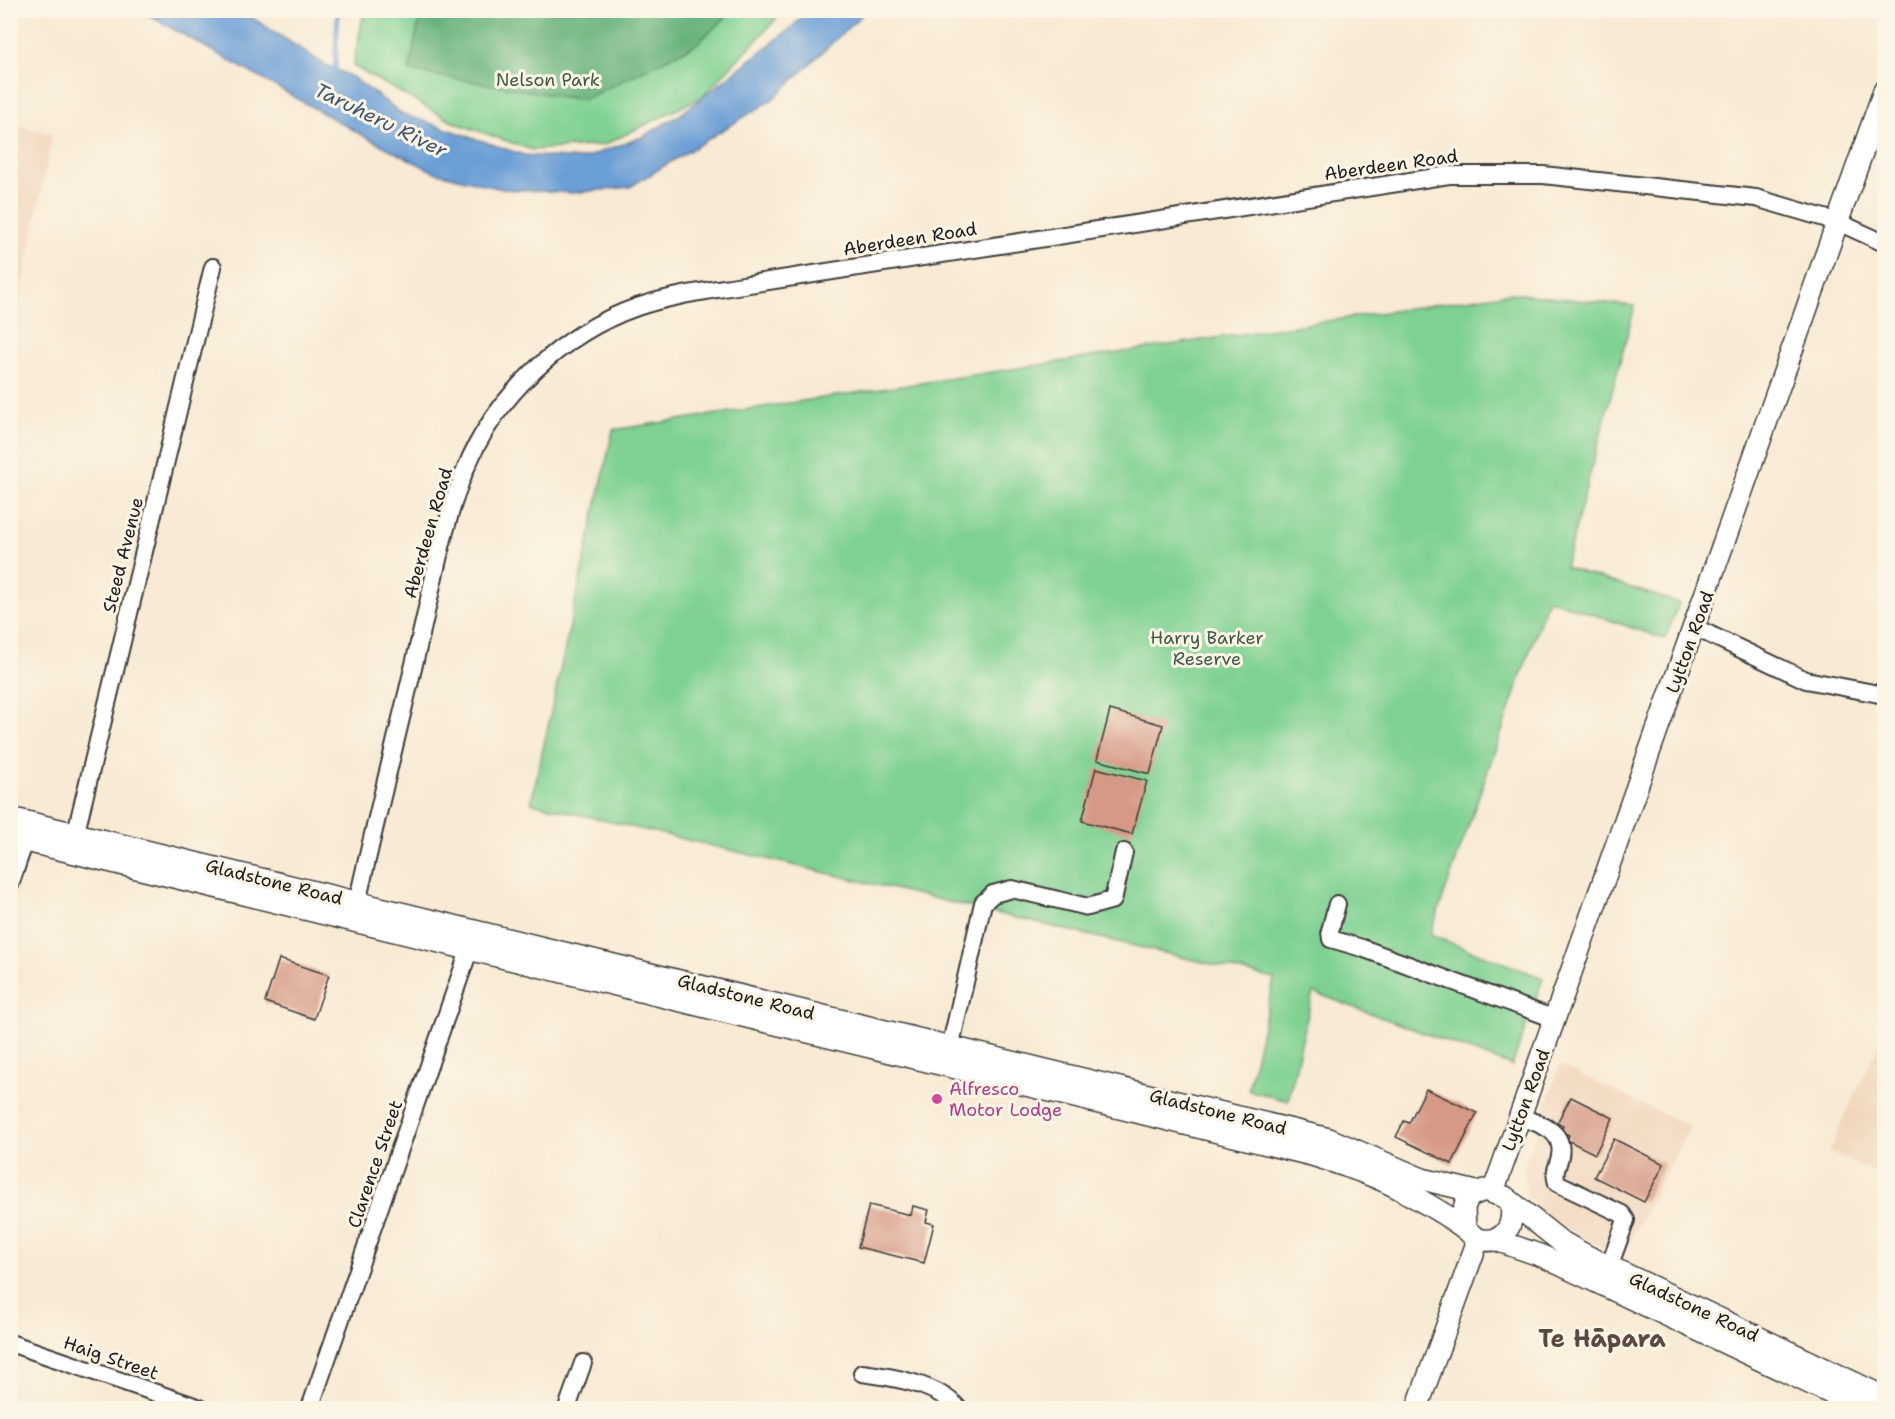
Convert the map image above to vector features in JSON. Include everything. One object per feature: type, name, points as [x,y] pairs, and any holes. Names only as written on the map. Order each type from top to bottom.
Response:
[{"type":"main road","name":"Lytton Road","points":[[1484,1192],[1520,1117],[1696,628],[1884,92]]},
{"type":"main road","name":"Gladstone Road","points":[[19,829],[948,1057],[1312,1155],[1380,1179],[1480,1236],[1542,1256],[1862,1408]]},
{"type":"main road","name":"Gladstone Road","points":[[948,1057],[1329,1139],[1422,1179],[1484,1192]]},
{"type":"main road","points":[[1417,1408],[1480,1236],[1464,1208],[1468,1197],[1484,1192],[1505,1197],[1511,1205],[1511,1226],[1480,1236]]},
{"type":"main road","name":"Gladstone Road","points":[[1511,1205],[1560,1241],[1609,1267],[1884,1397]]},
{"type":"street","name":"Aberdeen Road","points":[[355,911],[443,544],[466,467],[495,416],[519,386],[549,357],[591,330],[636,308],[682,295],[730,287],[1449,175],[1543,175],[1714,192],[1788,205],[1838,222],[1884,243]]},
{"type":"street","name":"Steed Avenue","points":[[73,843],[213,267]]},
{"type":"street","points":[[1696,628],[1806,680],[1884,695]]},
{"type":"street","points":[[10,885],[19,829]]},
{"type":"street","points":[[948,1057],[983,903],[993,894],[1012,889],[1088,907],[1101,906],[1113,900],[1124,852]]},
{"type":"street","points":[[1337,904],[1330,931],[1331,939],[1362,948],[1555,1019]]},
{"type":"street","name":"Clarence Street","points":[[310,1408],[473,940]]},
{"type":"street","points":[[1520,1117],[1548,1126],[1558,1140],[1560,1155],[1554,1174],[1557,1183],[1622,1214],[1626,1220],[1609,1267]]},
{"type":"street","name":"Haig Street","points":[[10,1344],[192,1408]]},
{"type":"street","points":[[567,1408],[583,1363]]},
{"type":"street","points":[[862,1373],[896,1378],[944,1396],[958,1408]]},
{"type":"shaded area","points":[[10,124],[53,134],[11,343]]},
{"type":"shaded area","points":[[1884,1031],[1884,1177],[1829,1151]]},
{"type":"shaded area","points":[[1560,1065],[1690,1127],[1621,1257],[1549,1219],[1533,1205],[1526,1195],[1524,1167]]},
{"type":"green space","points":[[421,10],[733,11],[695,45],[583,100],[409,71]]},
{"type":"green space","name":"Nelson Park","points":[[364,11],[784,11],[702,97],[604,145],[532,150],[453,122],[353,66]]},
{"type":"green space","name":"Harry Barker Reserve","points":[[1510,293],[1635,306],[1565,567],[1679,603],[1665,639],[1548,599],[1430,935],[1543,978],[1512,1066],[1313,992],[1288,1101],[1248,1090],[1274,979],[531,803],[613,430]]},
{"type":"water","name":"Taruheru River","points":[[141,11],[242,11],[324,64],[352,77],[403,114],[524,155],[582,159],[642,137],[681,114],[792,27],[807,11],[866,11],[772,100],[630,187],[573,193],[502,189],[434,172],[360,134]]},
{"type":"building","points":[[1110,710],[1163,725],[1150,774],[1097,760]]},
{"type":"building","points":[[1096,768],[1147,781],[1132,834],[1082,821]]},
{"type":"building","points":[[279,959],[329,975],[314,1019],[265,1002]]},
{"type":"building","points":[[1426,1089],[1477,1113],[1452,1164],[1396,1137],[1404,1121],[1409,1123]]},
{"type":"building","points":[[1571,1097],[1613,1118],[1595,1154],[1567,1140],[1569,1135],[1561,1131],[1563,1126],[1557,1123]]},
{"type":"building","points":[[1614,1139],[1664,1164],[1644,1202],[1594,1177]]},
{"type":"building","points":[[869,1205],[911,1215],[913,1206],[929,1210],[926,1222],[934,1224],[924,1263],[858,1247]]},
{"type":"waterway","points":[[335,69],[338,10]]},
{"type":"place","name":"Alfresco Motor Lodge","points":[[937,1099]]},
{"type":"district","name":"Te Hāpara","points":[[1602,1339]]}]
